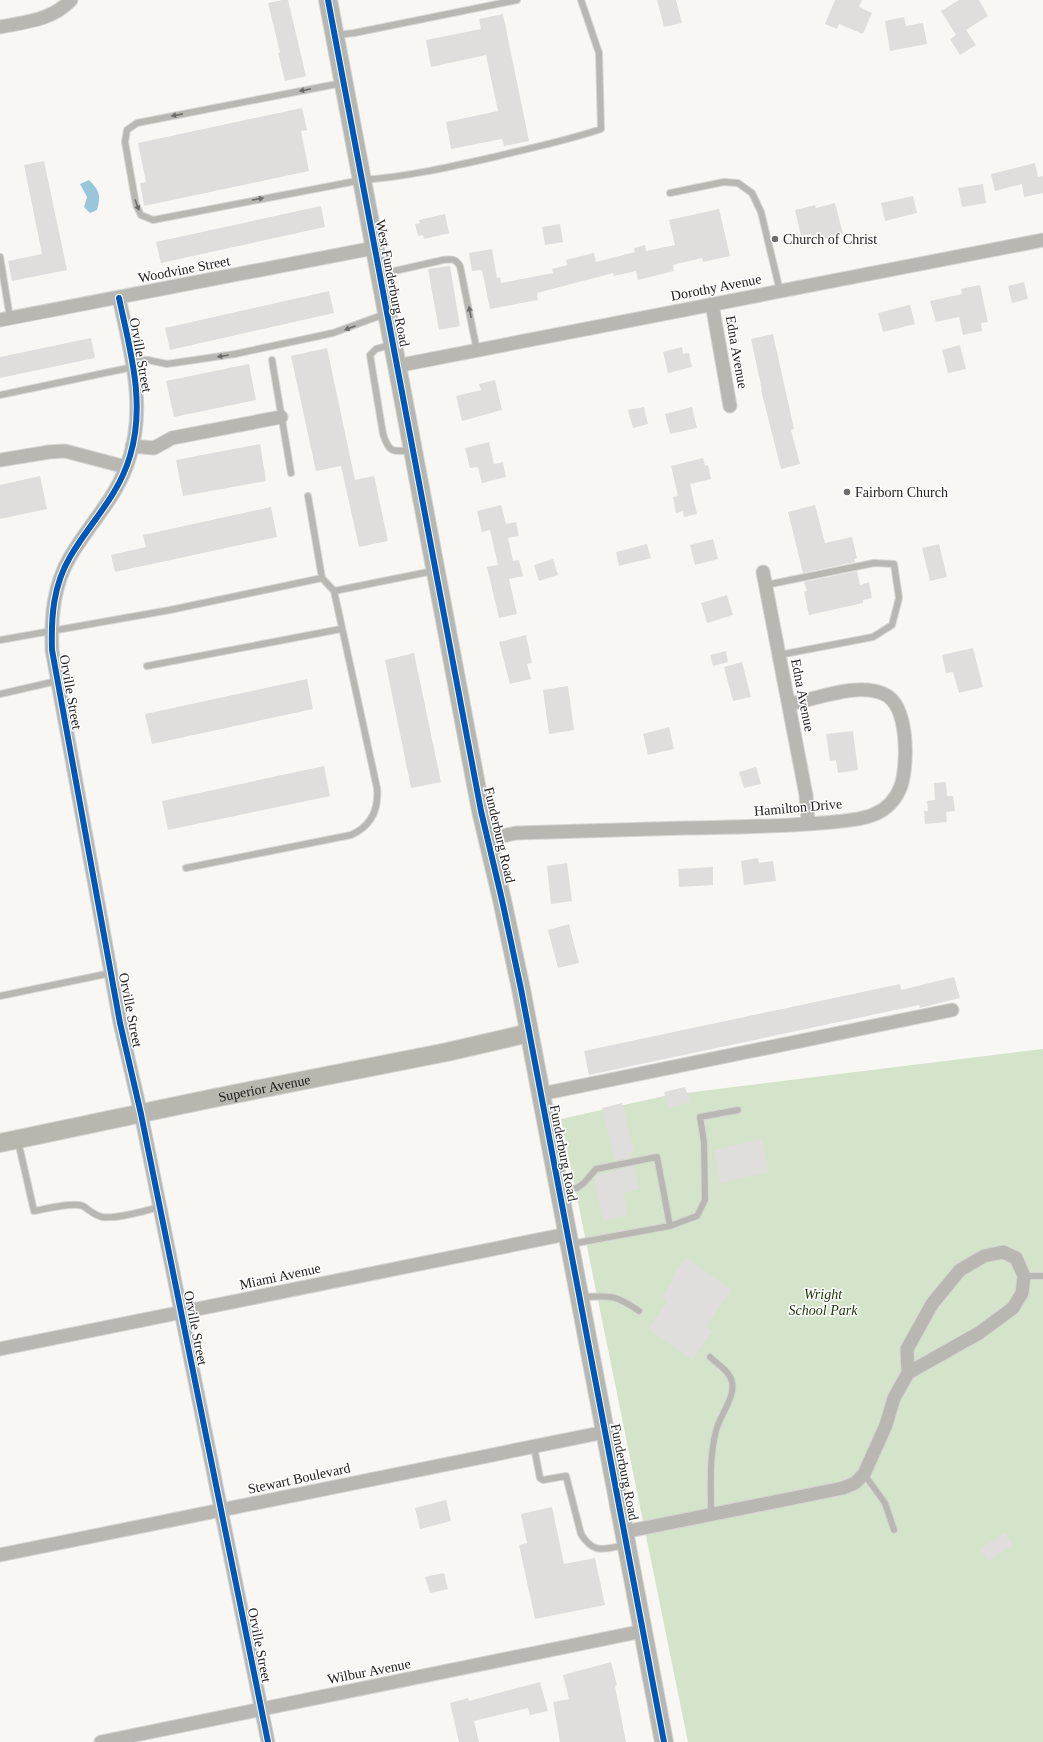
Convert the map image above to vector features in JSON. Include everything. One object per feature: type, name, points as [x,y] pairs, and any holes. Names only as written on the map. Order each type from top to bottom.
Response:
[{"type":"street","points":[[0,27],[41,19],[51,15],[71,0]]},
{"type":"street","name":"West Funderburg Road","points":[[328,0],[435,570]]},
{"type":"street","name":"Dorothy Avenue","points":[[396,366],[1043,240]]},
{"type":"street","name":"Woodvine Street","points":[[5,319],[374,248]]},
{"type":"street","name":"Orville Street","points":[[119,298],[133,364],[137,401],[136,430],[126,467],[111,498],[86,532],[66,565],[56,589],[52,605],[52,650],[120,1023],[141,1114],[268,1742]]},
{"type":"street","name":"Edna Avenue","points":[[712,304],[730,406]]},
{"type":"street","points":[[132,446],[154,448],[172,438],[282,417]]},
{"type":"street","points":[[0,460],[49,452],[65,452],[126,467]]},
{"type":"street","name":"Funderburg Road","points":[[435,570],[488,839],[502,900],[541,1094],[664,1742]]},
{"type":"street","name":"Edna Avenue","points":[[764,579],[806,795],[808,824]]},
{"type":"street","name":"Hamilton Drive","points":[[488,839],[516,833],[770,827],[808,824],[874,815],[885,809],[893,800],[900,787],[905,770],[906,747],[903,724],[893,700],[885,694],[873,690],[851,690],[789,704]]},
{"type":"street","points":[[541,1094],[952,1010]]},
{"type":"street","name":"Superior Avenue","points":[[0,1143],[447,1052],[529,1033]]},
{"type":"street","name":"Miami Avenue","points":[[0,1350],[181,1312],[568,1239]]},
{"type":"street","points":[[626,1539],[711,1514],[843,1488],[855,1483],[864,1474],[886,1425],[894,1398],[908,1373],[979,1333],[1013,1308],[1022,1293],[1024,1276],[1016,1258],[1003,1252],[984,1256],[960,1270],[932,1304],[907,1348],[908,1373]]},
{"type":"street","name":"Stewart Boulevard","points":[[0,1555],[605,1432]]},
{"type":"street","name":"Wilbur Avenue","points":[[101,1742],[643,1632]]},
{"type":"lane","points":[[335,35],[354,33],[518,0]]},
{"type":"lane","points":[[343,83],[137,123],[127,130],[125,142],[136,205],[141,215],[153,220],[362,180],[390,178],[459,165],[564,141],[601,129],[599,53],[581,0]]},
{"type":"lane","points":[[670,193],[724,182],[738,183],[752,193],[761,212],[780,291]]},
{"type":"lane","points":[[0,257],[5,319]]},
{"type":"lane","points":[[379,275],[443,260],[453,259],[457,261],[460,266],[477,351]]},
{"type":"lane","points":[[0,395],[148,360],[167,364],[235,354],[333,333],[386,314]]},
{"type":"lane","points":[[392,344],[376,349],[370,355],[383,434],[386,444],[390,450],[396,452],[412,450]]},
{"type":"lane","points":[[272,360],[291,474]]},
{"type":"lane","points":[[186,868],[351,835],[358,832],[369,823],[374,814],[378,799],[377,788],[334,591],[322,578],[308,496]]},
{"type":"lane","points":[[764,579],[874,563],[894,564],[899,598],[892,625],[872,637],[779,655]]},
{"type":"lane","points":[[334,591],[435,570]]},
{"type":"lane","points":[[0,640],[170,610],[322,578]]},
{"type":"lane","points":[[148,666],[342,629]]},
{"type":"lane","points":[[0,694],[57,681]]},
{"type":"lane","points":[[0,996],[112,973]]},
{"type":"lane","points":[[568,1239],[670,1226],[696,1216],[705,1200],[704,1142],[700,1117],[738,1110]]},
{"type":"lane","points":[[18,1139],[34,1211],[82,1206],[101,1217],[113,1217],[160,1207]]},
{"type":"lane","points":[[559,1191],[577,1188],[584,1183],[596,1169],[657,1156],[670,1226]]},
{"type":"lane","points":[[1024,1276],[1043,1276]]},
{"type":"lane","points":[[579,1297],[612,1296],[624,1301],[639,1311]]},
{"type":"lane","points":[[710,1357],[728,1373],[732,1380],[733,1389],[716,1431],[711,1464],[711,1514]]},
{"type":"lane","points":[[534,1447],[540,1478],[543,1480],[548,1480],[566,1476],[581,1534],[591,1547],[598,1550],[626,1539]]},
{"type":"lane","points":[[864,1474],[886,1503],[894,1530]]},
{"type":"green space","name":"Wright School Park","points":[[1043,1049],[1043,1742],[688,1742],[561,1119],[669,1095]]},
{"type":"water","points":[[89,180],[99,194],[97,210],[90,213],[84,207],[87,197],[80,184]]},
{"type":"building","points":[[288,0],[306,76],[285,81],[278,53],[280,52],[268,3]]},
{"type":"building","points":[[657,0],[676,0],[682,23],[664,27]]},
{"type":"building","points":[[835,0],[862,0],[859,7],[872,13],[863,34],[839,24],[837,29],[825,24]]},
{"type":"building","points":[[959,0],[979,0],[988,16],[966,30],[976,45],[960,55],[950,39],[956,35],[941,11]]},
{"type":"building","points":[[503,14],[529,141],[504,146],[502,139],[451,149],[446,122],[498,111],[486,55],[431,67],[426,40],[481,29],[479,19]]},
{"type":"building","points":[[904,17],[906,26],[923,23],[927,44],[890,51],[885,21]]},
{"type":"building","points":[[302,108],[307,130],[301,131],[309,171],[144,206],[140,183],[146,182],[138,143]]},
{"type":"building","points":[[44,161],[67,270],[12,281],[8,261],[42,254],[24,165]]},
{"type":"building","points":[[1035,163],[1038,177],[1043,176],[1043,193],[1024,197],[1022,184],[995,191],[991,174]]},
{"type":"building","points":[[983,184],[986,203],[962,207],[958,188]]},
{"type":"building","points":[[913,196],[917,213],[885,221],[881,203]]},
{"type":"building","points":[[835,203],[843,234],[824,239],[823,235],[811,238],[811,234],[801,236],[795,210],[815,205],[816,208]]},
{"type":"building","points":[[321,206],[325,227],[161,263],[156,242]]},
{"type":"building","points":[[719,209],[730,256],[703,262],[702,258],[673,265],[674,271],[638,280],[636,271],[614,276],[613,273],[537,293],[538,300],[490,309],[482,270],[472,271],[469,253],[492,249],[497,278],[500,277],[501,283],[553,273],[552,269],[567,265],[566,260],[594,253],[596,262],[635,252],[634,248],[645,245],[646,251],[675,245],[669,220]]},
{"type":"building","points":[[445,214],[449,233],[424,239],[423,235],[418,236],[415,224],[420,223],[419,220]]},
{"type":"building","points":[[560,224],[563,242],[545,245],[542,227]]},
{"type":"building","points":[[450,266],[460,326],[439,330],[428,269]]},
{"type":"building","points":[[1024,282],[1028,299],[1012,303],[1008,286]]},
{"type":"building","points":[[980,285],[988,322],[981,323],[982,331],[963,335],[959,317],[936,322],[930,301],[962,294],[961,289]]},
{"type":"building","points":[[329,291],[334,313],[170,350],[165,328]]},
{"type":"building","points":[[910,305],[915,324],[883,332],[878,313]]},
{"type":"building","points":[[773,334],[794,429],[791,430],[800,464],[781,469],[761,390],[751,339]]},
{"type":"building","points":[[91,338],[95,358],[0,378],[0,357]]},
{"type":"building","points":[[960,345],[966,369],[948,373],[942,350]]},
{"type":"building","points":[[682,347],[683,354],[689,353],[692,367],[668,373],[663,352]]},
{"type":"building","points":[[327,348],[355,480],[374,476],[388,541],[359,547],[341,466],[316,471],[291,356]]},
{"type":"building","points":[[249,364],[256,400],[174,417],[166,381]]},
{"type":"building","points":[[495,380],[502,410],[462,421],[456,396],[481,390],[479,384]]},
{"type":"building","points":[[644,407],[648,424],[633,428],[628,410]]},
{"type":"building","points":[[692,407],[697,428],[670,434],[665,414]]},
{"type":"building","points":[[489,442],[494,464],[503,462],[506,477],[482,483],[478,467],[470,468],[465,448]]},
{"type":"building","points":[[260,444],[266,481],[183,496],[176,460]]},
{"type":"building","points":[[703,458],[705,466],[708,465],[711,479],[690,484],[697,514],[684,517],[683,511],[676,513],[673,497],[678,496],[671,466]]},
{"type":"building","points":[[40,476],[47,509],[0,519],[0,485]]},
{"type":"building","points":[[501,505],[506,524],[516,522],[519,536],[508,538],[513,561],[519,560],[523,576],[509,579],[517,614],[499,618],[487,567],[498,565],[490,530],[482,532],[477,511]]},
{"type":"building","points":[[815,505],[825,543],[852,537],[857,558],[854,559],[855,562],[803,573],[788,512]]},
{"type":"building","points":[[271,507],[277,537],[115,572],[111,555],[146,547],[143,535]]},
{"type":"building","points":[[713,539],[718,559],[695,565],[690,545]]},
{"type":"building","points":[[647,544],[651,558],[619,566],[616,552]]},
{"type":"building","points":[[939,544],[947,577],[930,581],[922,548]]},
{"type":"building","points":[[553,559],[558,575],[539,581],[534,565]]},
{"type":"building","points":[[857,571],[860,585],[869,582],[872,598],[863,600],[863,603],[809,615],[804,592],[807,591],[804,582]]},
{"type":"building","points":[[727,595],[733,615],[707,623],[701,603]]},
{"type":"building","points":[[526,635],[532,663],[527,664],[531,679],[510,684],[499,642]]},
{"type":"building","points":[[973,648],[983,687],[959,693],[953,672],[946,673],[942,655]]},
{"type":"building","points":[[726,651],[728,662],[713,666],[710,655]]},
{"type":"building","points":[[414,653],[441,782],[411,788],[385,660]]},
{"type":"building","points":[[742,662],[751,697],[733,701],[724,667]]},
{"type":"building","points":[[307,679],[313,709],[152,744],[145,714]]},
{"type":"building","points":[[568,686],[574,730],[549,734],[543,690]]},
{"type":"building","points":[[669,727],[674,749],[648,755],[643,734]]},
{"type":"building","points":[[853,731],[858,770],[838,773],[836,760],[830,761],[826,734]]},
{"type":"building","points":[[324,766],[330,796],[168,830],[162,801]]},
{"type":"building","points":[[756,767],[761,784],[744,788],[739,772]]},
{"type":"building","points":[[946,782],[947,796],[953,796],[955,811],[946,812],[947,822],[925,824],[924,811],[928,811],[927,801],[935,800],[934,783]]},
{"type":"building","points":[[758,858],[759,863],[773,861],[776,881],[744,885],[741,861]]},
{"type":"building","points":[[567,863],[572,901],[551,904],[547,866]]},
{"type":"building","points":[[713,867],[713,885],[679,887],[678,869]]},
{"type":"building","points":[[569,924],[579,963],[558,968],[548,930]]},
{"type":"building","points":[[954,977],[960,998],[920,1008],[919,1005],[589,1075],[584,1051],[900,984],[901,990]]},
{"type":"building","points":[[685,1087],[690,1102],[668,1108],[664,1092]]},
{"type":"building","points":[[622,1103],[634,1152],[631,1152],[632,1157],[615,1161],[602,1108]]},
{"type":"building","points":[[762,1139],[769,1172],[721,1183],[714,1150]]},
{"type":"building","points":[[634,1166],[639,1189],[623,1193],[628,1216],[603,1221],[594,1179],[597,1175]]},
{"type":"building","points":[[686,1257],[732,1290],[706,1326],[712,1331],[692,1360],[648,1329],[667,1301],[662,1297],[674,1280],[671,1278]]},
{"type":"building","points":[[446,1500],[451,1521],[420,1529],[415,1508]]},
{"type":"building","points":[[552,1507],[564,1564],[595,1558],[605,1605],[535,1619],[519,1545],[527,1543],[521,1514]]},
{"type":"building","points":[[1005,1533],[1013,1545],[988,1561],[980,1549]]},
{"type":"building","points":[[444,1573],[448,1589],[430,1593],[425,1577]]},
{"type":"building","points":[[611,1662],[617,1685],[615,1686],[626,1742],[560,1742],[553,1702],[569,1699],[563,1675]]},
{"type":"building","points":[[540,1682],[548,1711],[530,1715],[528,1708],[474,1721],[479,1742],[459,1742],[450,1703],[468,1698],[469,1701]]},
{"type":"cycle path","points":[[328,0],[481,811],[521,989],[664,1742]]},
{"type":"cycle path","points":[[119,298],[135,377],[137,416],[135,436],[130,456],[119,484],[78,544],[64,568],[54,602],[52,650],[120,1023],[141,1114],[268,1742]]},
{"type":"place","name":"Church of Christ","points":[[775,239]]},
{"type":"place","name":"Fairborn Church","points":[[847,492]]}]
